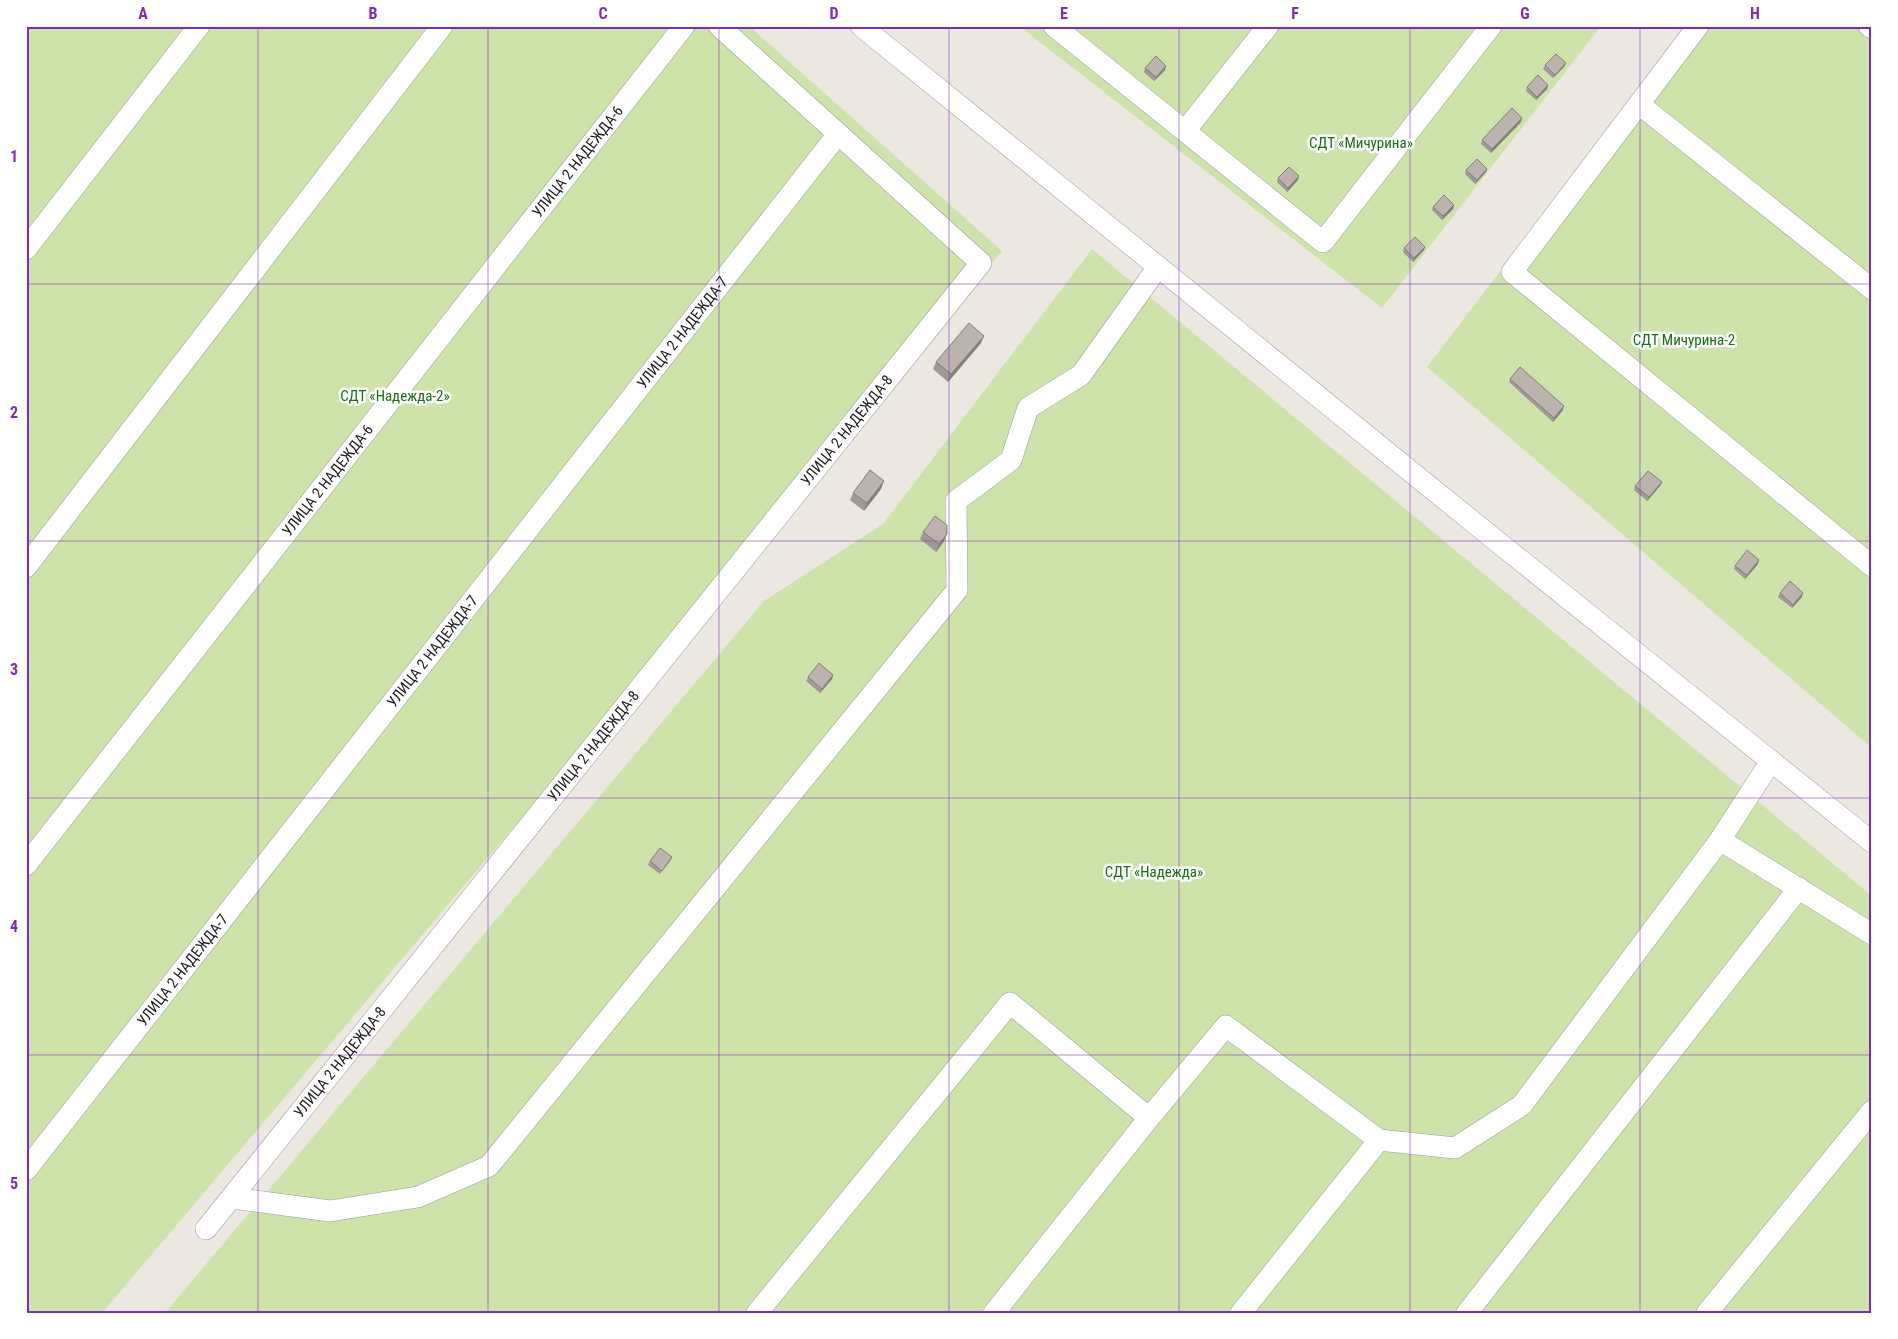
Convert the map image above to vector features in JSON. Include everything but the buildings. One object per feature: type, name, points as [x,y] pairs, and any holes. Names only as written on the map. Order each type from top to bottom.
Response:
[{"type":"street","points":[[26,249],[199,26]]},
{"type":"street","points":[[26,566],[442,26]]},
{"type":"street","name":"УЛИЦА 2 НАДЕЖДА-6","points":[[26,865],[684,26]]},
{"type":"street","points":[[718,26],[838,134]]},
{"type":"street","points":[[862,26],[1498,543],[1872,842]]},
{"type":"street","points":[[1054,26],[1323,242],[1491,26]]},
{"type":"street","points":[[1185,131],[1268,26]]},
{"type":"street","points":[[1698,26],[1512,272],[1872,566]]},
{"type":"street","points":[[1639,104],[1872,289]]},
{"type":"street","name":"УЛИЦА 2 НАДЕЖДА-8","points":[[206,1230],[981,263],[838,134]]},
{"type":"street","name":"УЛИЦА 2 НАДЕЖДА-7","points":[[26,1170],[838,134]]},
{"type":"street","points":[[232,1198],[330,1210],[418,1197],[489,1166],[957,590],[956,501],[1011,460],[1028,408],[1081,375],[1158,267]]},
{"type":"street","points":[[994,1313],[1149,1118],[1226,1026],[1379,1140],[1456,1148],[1522,1105],[1720,840],[1771,761]]},
{"type":"street","points":[[1720,840],[1872,934]]},
{"type":"street","points":[[1467,1313],[1799,888]]},
{"type":"street","points":[[757,1313],[1010,1003],[1149,1118]]},
{"type":"street","points":[[1708,1313],[1872,1111]]},
{"type":"street","points":[[1241,1313],[1379,1140]]},
{"type":"green space","name":"СДТ «Надежда-2»","points":[[26,26],[749,26],[1002,251],[102,1313],[26,1313]]},
{"type":"green space","name":"СДТ «Мичурина»","points":[[1019,26],[1601,26],[1382,308]]},
{"type":"green space","name":"СДТ Мичурина-2","points":[[1688,26],[1872,26],[1872,748],[1427,367]]},
{"type":"green space","name":"СДТ «Надежда»","points":[[1092,249],[1872,896],[1872,1313],[165,1313],[764,601],[883,524]]}]
